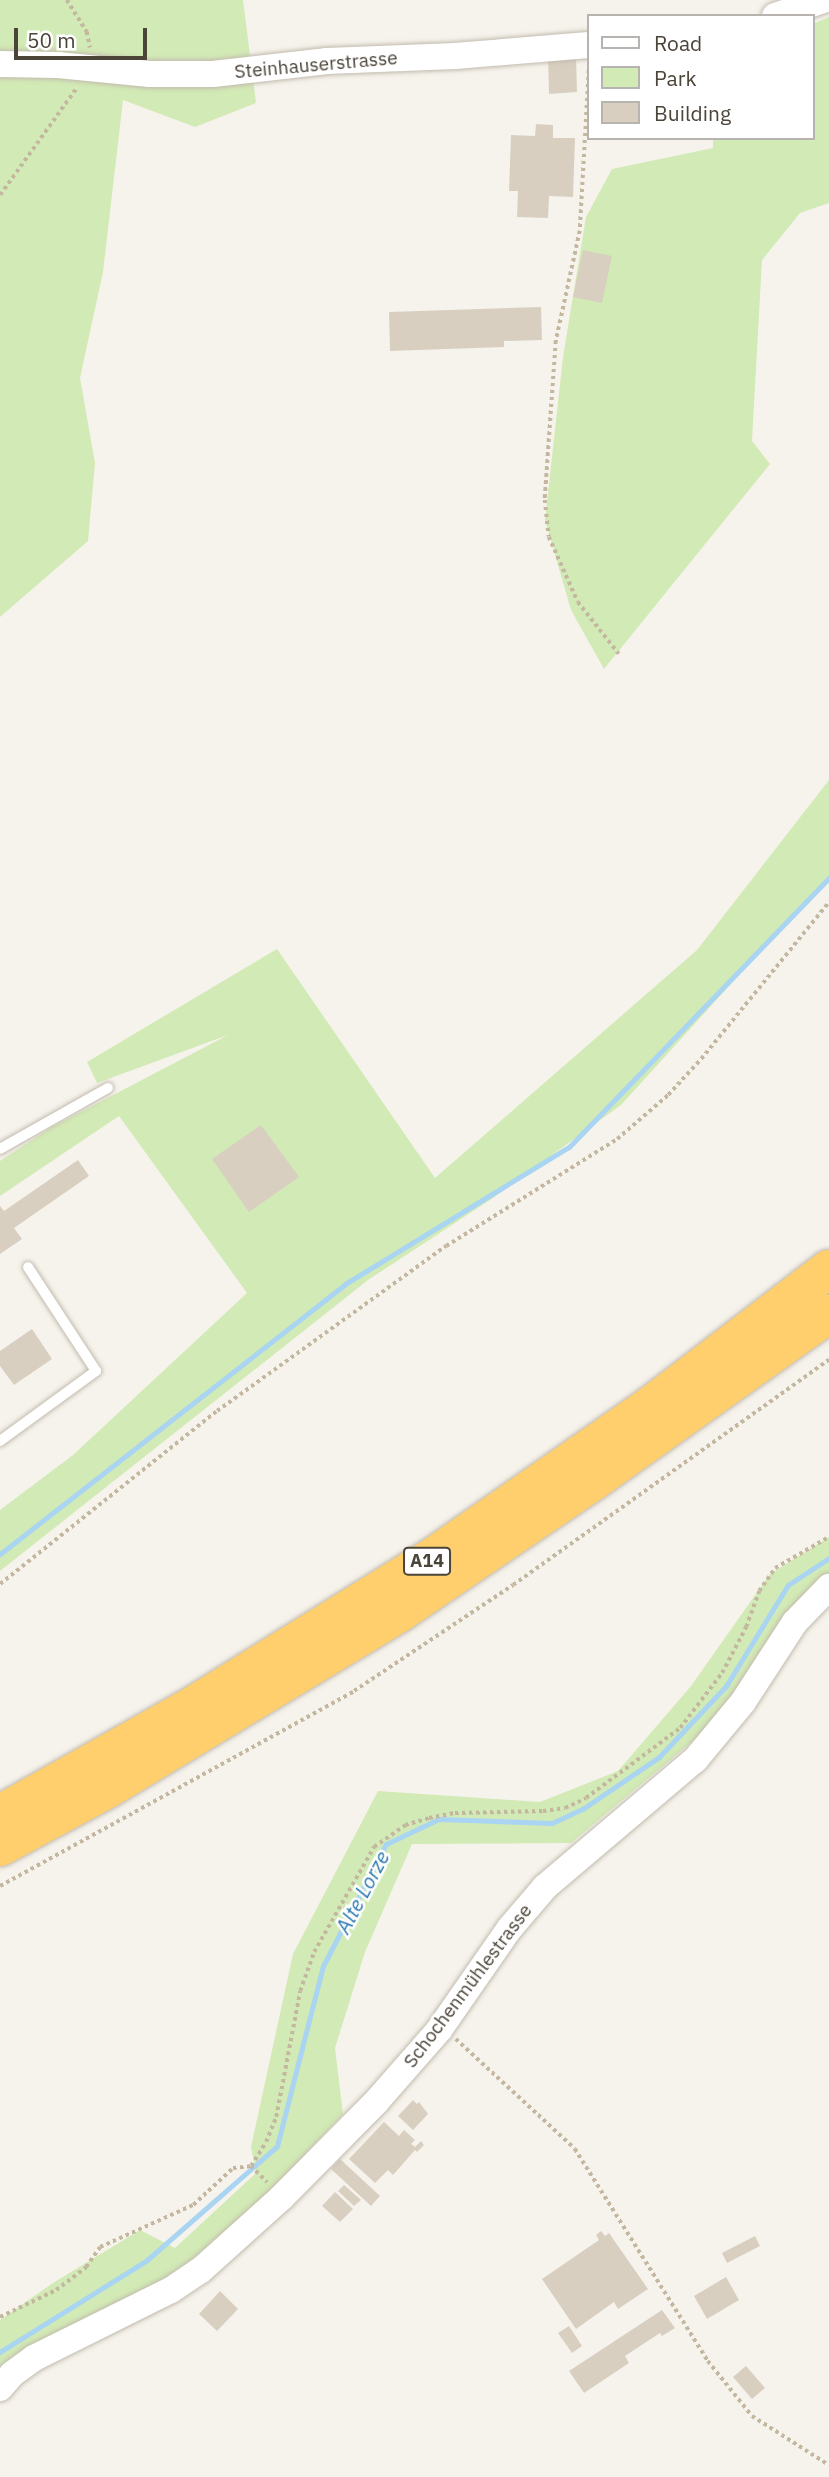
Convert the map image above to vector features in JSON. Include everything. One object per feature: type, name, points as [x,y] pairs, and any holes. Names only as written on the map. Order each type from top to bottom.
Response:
[{"type":"highway","name":"A14","points":[[0,1814],[205,1699],[431,1558],[651,1405],[829,1269]]},
{"type":"highway","name":"A14","points":[[0,1847],[152,1763],[398,1614],[506,1542],[673,1424],[829,1305]]},
{"type":"highway","points":[[673,1424],[829,1314]]},
{"type":"street","points":[[781,14],[823,0]]},
{"type":"street","name":"Steinhauserstrasse","points":[[0,64],[150,74],[213,74],[327,61],[455,56],[588,45]]},
{"type":"street","name":"Schochenmühlestrasse","points":[[0,2388],[12,2374],[34,2358],[171,2290],[201,2270],[282,2197],[357,2121],[439,2030],[526,1908],[576,1858],[695,1760],[743,1702],[795,1622],[829,1587]]},
{"type":"lane","points":[[0,1149],[108,1088]]},
{"type":"lane","points":[[0,1441],[96,1371],[29,1267]]},
{"type":"path","points":[[0,195],[91,68],[87,32],[67,0]]},
{"type":"path","points":[[588,88],[580,232],[556,341],[545,500],[549,537],[578,603],[620,654]]},
{"type":"path","points":[[0,1584],[217,1411],[446,1246],[617,1139],[668,1095],[701,1059],[829,902]]},
{"type":"path","points":[[0,1886],[355,1690],[513,1585],[829,1360]]},
{"type":"path","points":[[0,2317],[56,2290],[86,2267],[100,2247],[193,2205],[233,2168],[253,2168],[276,2117],[300,1991],[314,1952],[374,1847],[405,1825],[429,1818],[455,1813],[543,1811],[565,1808],[586,1798],[680,1728],[722,1673],[746,1628],[759,1591],[775,1568],[829,1537]]},
{"type":"path","points":[[439,2030],[456,2038],[575,2149],[708,2361],[752,2416],[829,2465]]},
{"type":"green space","points":[[0,0],[243,0],[256,103],[195,127],[123,100],[103,272],[80,378],[95,463],[88,541],[0,617]]},
{"type":"green space","points":[[829,17],[829,203],[800,213],[762,260],[752,441],[770,464],[604,669],[571,610],[545,520],[563,357],[586,217],[612,169],[713,148],[713,140],[815,140],[815,23]]},
{"type":"green space","points":[[829,780],[829,876],[621,1105],[490,1200],[368,1280],[0,1571],[0,1510],[73,1455],[247,1293],[119,1116],[0,1196],[0,1161],[52,1127],[228,1035],[97,1083],[87,1062],[277,949],[435,1178],[697,950]]},
{"type":"green space","points":[[829,1537],[829,1580],[736,1705],[571,1843],[412,1844],[365,1952],[335,2048],[343,2114],[220,2244],[84,2333],[0,2379],[0,2320],[53,2283],[140,2230],[175,2248],[256,2173],[251,2147],[293,1954],[378,1791],[540,1802],[618,1771],[691,1686],[770,1574]]},
{"type":"building","points":[[576,56],[577,92],[549,94],[548,57]]},
{"type":"building","points":[[536,124],[553,125],[553,138],[575,138],[573,197],[549,196],[548,218],[517,217],[518,191],[509,191],[511,135],[535,136]]},
{"type":"building","points":[[583,250],[612,256],[602,303],[573,297]]},
{"type":"building","points":[[541,307],[542,340],[504,341],[504,347],[390,351],[389,312]]},
{"type":"building","points":[[261,1125],[299,1177],[249,1212],[212,1159]]},
{"type":"building","points":[[78,1160],[89,1176],[14,1228],[22,1239],[0,1254],[0,1206],[4,1211]]},
{"type":"building","points":[[32,1329],[52,1359],[14,1385],[0,1366],[0,1351]]},
{"type":"building","points":[[413,2100],[417,2104],[419,2102],[428,2114],[413,2130],[398,2116]]},
{"type":"building","points":[[384,2122],[399,2136],[404,2130],[415,2140],[411,2144],[415,2147],[421,2141],[424,2145],[417,2152],[415,2150],[393,2175],[388,2170],[375,2183],[349,2159]]},
{"type":"building","points":[[340,2159],[380,2196],[371,2206],[331,2169]]},
{"type":"building","points":[[344,2185],[361,2200],[354,2206],[338,2191]]},
{"type":"building","points":[[335,2192],[353,2209],[340,2222],[322,2206]]},
{"type":"building","points":[[601,2231],[605,2236],[609,2233],[648,2289],[618,2309],[614,2302],[576,2329],[542,2279],[599,2240],[596,2235]]},
{"type":"building","points":[[755,2236],[760,2246],[727,2263],[722,2253]]},
{"type":"building","points":[[726,2277],[739,2300],[707,2319],[694,2296]]},
{"type":"building","points":[[220,2291],[238,2309],[217,2331],[199,2314]]},
{"type":"building","points":[[662,2310],[675,2328],[662,2336],[660,2333],[625,2356],[629,2363],[584,2393],[569,2371]]},
{"type":"building","points":[[569,2326],[582,2346],[572,2353],[558,2333]]},
{"type":"building","points":[[746,2366],[765,2388],[752,2399],[733,2377]]},
{"type":"waterway","points":[[0,1554],[345,1284],[569,1147],[829,878]]},
{"type":"waterway","name":"Alte Lorze","points":[[0,2352],[147,2260],[277,2146],[323,1966],[386,1844],[439,1819],[552,1823],[584,1808],[659,1757],[726,1686],[788,1585],[829,1558]]}]
